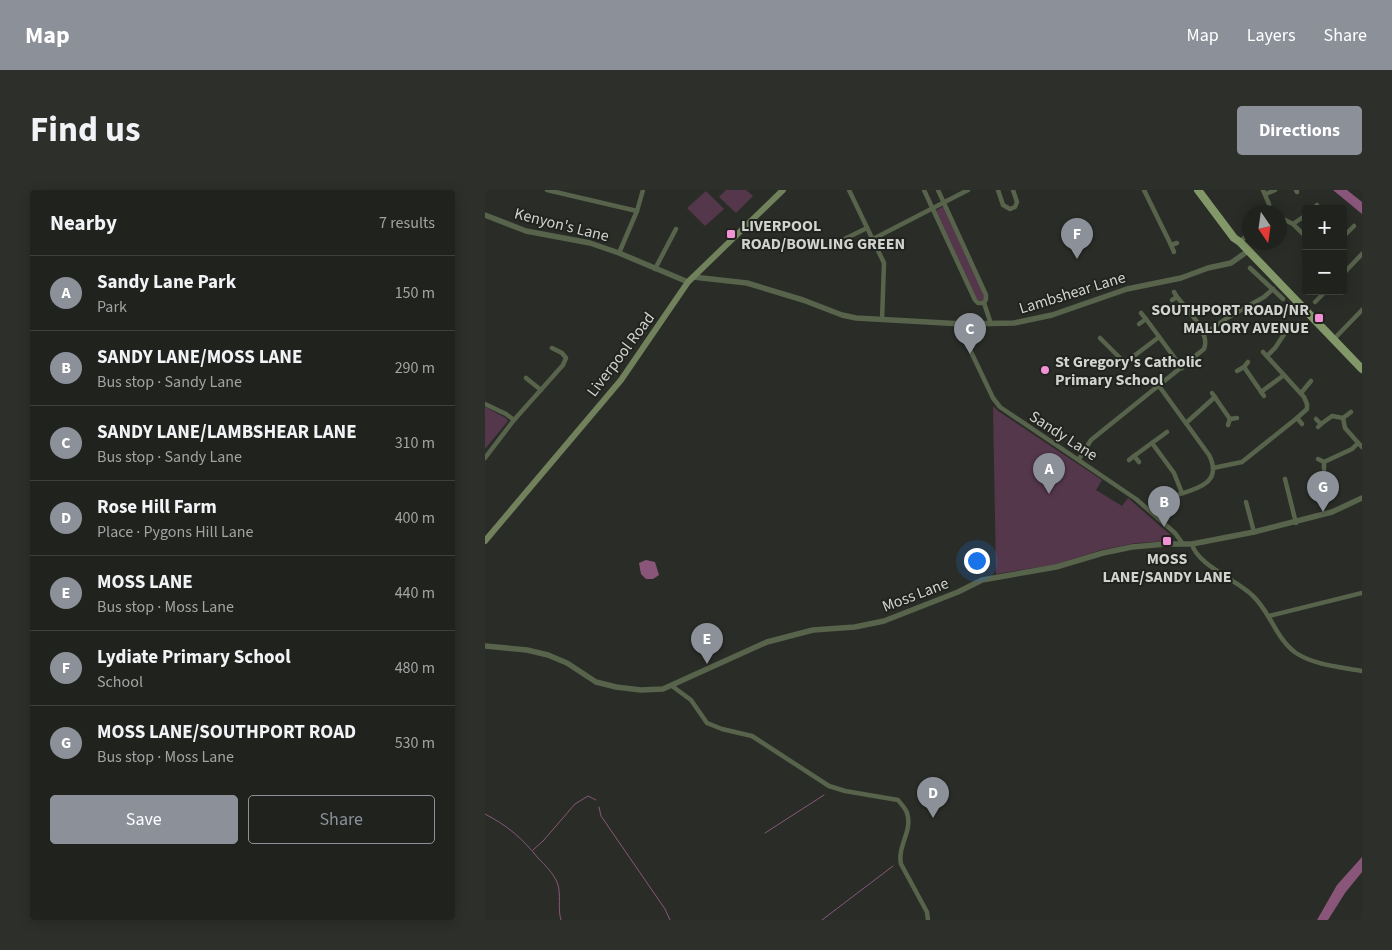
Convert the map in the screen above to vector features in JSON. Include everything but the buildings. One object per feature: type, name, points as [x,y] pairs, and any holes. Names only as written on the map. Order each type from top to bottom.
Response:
[{"type":"main road","name":"Liverpool Road","points":[[486,539],[621,380],[690,280],[783,190]]},
{"type":"main road","points":[[1198,190],[1234,238],[1362,369]]},
{"type":"street","points":[[547,190],[637,211]]},
{"type":"street","points":[[619,253],[637,211],[643,190]]},
{"type":"street","points":[[849,190],[882,257],[885,267],[882,320]]},
{"type":"street","points":[[923,190],[975,300],[978,303],[984,303]]},
{"type":"street","points":[[938,190],[986,295],[984,303],[991,324]]},
{"type":"street","points":[[873,239],[968,190]]},
{"type":"street","points":[[998,190],[1003,205],[1010,208],[1015,207],[1017,202],[1013,190]]},
{"type":"street","points":[[1144,190],[1174,252]]},
{"type":"street","points":[[1269,205],[1265,192],[1275,190]]},
{"type":"street","name":"Kenyon's Lane","points":[[485,215],[526,231],[590,243],[690,280]]},
{"type":"street","points":[[1293,224],[1302,218]]},
{"type":"street","points":[[1287,221],[1302,233]]},
{"type":"street","points":[[1347,233],[1354,226]]},
{"type":"street","points":[[655,268],[675,236],[676,228]]},
{"type":"street","points":[[826,248],[867,228]]},
{"type":"street","points":[[1171,245],[1177,242]]},
{"type":"street","name":"Lambshear Lane","points":[[690,280],[747,282],[842,315],[856,318],[961,324],[1014,323],[1052,315],[1127,289],[1181,278],[1215,266],[1234,262],[1248,251]]},
{"type":"street","points":[[1347,270],[1362,254]]},
{"type":"street","points":[[1357,260],[1362,265]]},
{"type":"street","points":[[1250,268],[1283,300]]},
{"type":"street","points":[[1204,334],[1227,318],[1264,297],[1273,289]]},
{"type":"street","points":[[1079,459],[1091,440],[1204,349],[1207,342],[1204,334],[1176,294],[1172,300]]},
{"type":"street","points":[[1315,302],[1320,295]]},
{"type":"street","points":[[1333,340],[1362,310]]},
{"type":"street","points":[[1141,312],[1182,368]]},
{"type":"street","points":[[1139,324],[1146,319]]},
{"type":"street","name":"Sandy Lane","points":[[961,324],[963,335],[997,404],[1136,499],[1175,532],[1183,544]]},
{"type":"street","points":[[1267,356],[1289,328],[1283,325]]},
{"type":"street","points":[[1109,337],[1102,340],[1122,360],[1128,361],[1159,337]]},
{"type":"street","points":[[485,458],[514,420],[563,364],[566,358],[562,353],[552,348]]},
{"type":"street","points":[[1213,468],[1242,462],[1306,411],[1308,407],[1301,392],[1263,352]]},
{"type":"street","points":[[1237,371],[1248,362]]},
{"type":"street","points":[[1244,367],[1263,394],[1284,375]]},
{"type":"street","points":[[526,378],[541,390]]},
{"type":"street","points":[[1301,392],[1311,381]]},
{"type":"street","points":[[1151,512],[1163,500],[1197,489],[1206,484],[1213,468],[1209,454],[1159,386]]},
{"type":"street","points":[[1186,423],[1213,395],[1230,419]]},
{"type":"street","points":[[485,404],[514,420]]},
{"type":"street","points":[[1316,420],[1320,426],[1332,416],[1343,418],[1351,412]]},
{"type":"street","points":[[1230,419],[1237,418]]},
{"type":"street","points":[[1297,418],[1302,424]]},
{"type":"street","points":[[1323,462],[1360,445],[1345,428],[1343,418]]},
{"type":"street","points":[[1228,425],[1230,419]]},
{"type":"street","points":[[1129,460],[1167,432]]},
{"type":"street","points":[[1152,443],[1174,473],[1183,493]]},
{"type":"street","points":[[1135,456],[1139,462]]},
{"type":"street","points":[[1318,459],[1323,462]]},
{"type":"street","points":[[1323,462],[1324,469]]},
{"type":"street","points":[[1285,479],[1296,523]]},
{"type":"street","name":"Moss Lane","points":[[485,646],[527,650],[548,655],[567,663],[596,682],[616,687],[641,690],[663,689],[767,642],[813,630],[855,627],[884,621],[958,592],[982,580],[1056,567],[1103,553],[1154,544],[1192,544],[1296,523],[1341,509],[1362,498]]},
{"type":"street","points":[[1246,502],[1254,532]]},
{"type":"street","points":[[1192,544],[1194,550],[1201,558],[1253,596],[1269,616],[1283,640],[1297,654],[1308,660],[1362,672]]},
{"type":"street","points":[[1269,616],[1362,593]]},
{"type":"street","points":[[672,686],[691,700],[707,723],[722,729],[752,736],[829,786],[845,791],[898,800],[907,812],[908,822],[899,856],[901,864],[927,912],[928,920]]},
{"type":"shaded area","points":[[726,190],[746,190],[753,196],[736,213],[719,197]]},
{"type":"shaded area","points":[[1333,190],[1347,190],[1362,202],[1362,214]]},
{"type":"shaded area","points":[[706,191],[724,209],[705,226],[687,208]]},
{"type":"shaded area","points":[[944,206],[983,290],[985,298],[982,301],[978,300],[974,295],[935,211]]},
{"type":"shaded area","points":[[993,406],[1102,480],[1096,490],[1122,506],[1128,498],[1173,537],[1172,541],[1136,543],[1101,550],[1053,565],[996,574]]},
{"type":"shaded area","points":[[485,407],[506,418],[508,421],[485,449]]},
{"type":"shaded area","points":[[646,560],[655,562],[659,575],[653,579],[646,579],[641,574],[639,563]]},
{"type":"shaded area","points":[[1362,857],[1362,872],[1345,893],[1328,920],[1317,920],[1337,885]]},
{"type":"waterway","points":[[765,833],[824,795]]},
{"type":"waterway","points":[[533,850],[575,804],[588,796],[596,800]]},
{"type":"waterway","points":[[599,807],[601,816],[665,909],[670,920]]},
{"type":"waterway","points":[[485,814],[501,823],[520,838],[553,875],[558,887],[561,920]]},
{"type":"waterway","points":[[822,920],[893,866]]},
{"type":"place","name":"LIVERPOOL ROAD/BOWLING GREEN","points":[[731,234]]},
{"type":"place","name":"Lydiate Primary School","points":[[1077,259]]},
{"type":"place","name":"SOUTHPORT ROAD/NR MALLORY AVENUE","points":[[1319,318]]},
{"type":"place","name":"SANDY LANE/LAMBSHEAR LANE","points":[[970,354]]},
{"type":"place","name":"St Gregory's Catholic Primary School","points":[[1045,370]]},
{"type":"place","name":"Sandy Lane Park","points":[[1049,494]]},
{"type":"place","name":"MOSS LANE/SOUTHPORT ROAD","points":[[1323,512]]},
{"type":"place","name":"SANDY LANE/MOSS LANE","points":[[1164,527]]},
{"type":"place","name":"MOSS LANE/SANDY LANE","points":[[1167,541]]},
{"type":"place","name":"MOSS LANE","points":[[707,664]]},
{"type":"place","name":"Rose Hill Farm","points":[[933,818]]}]
